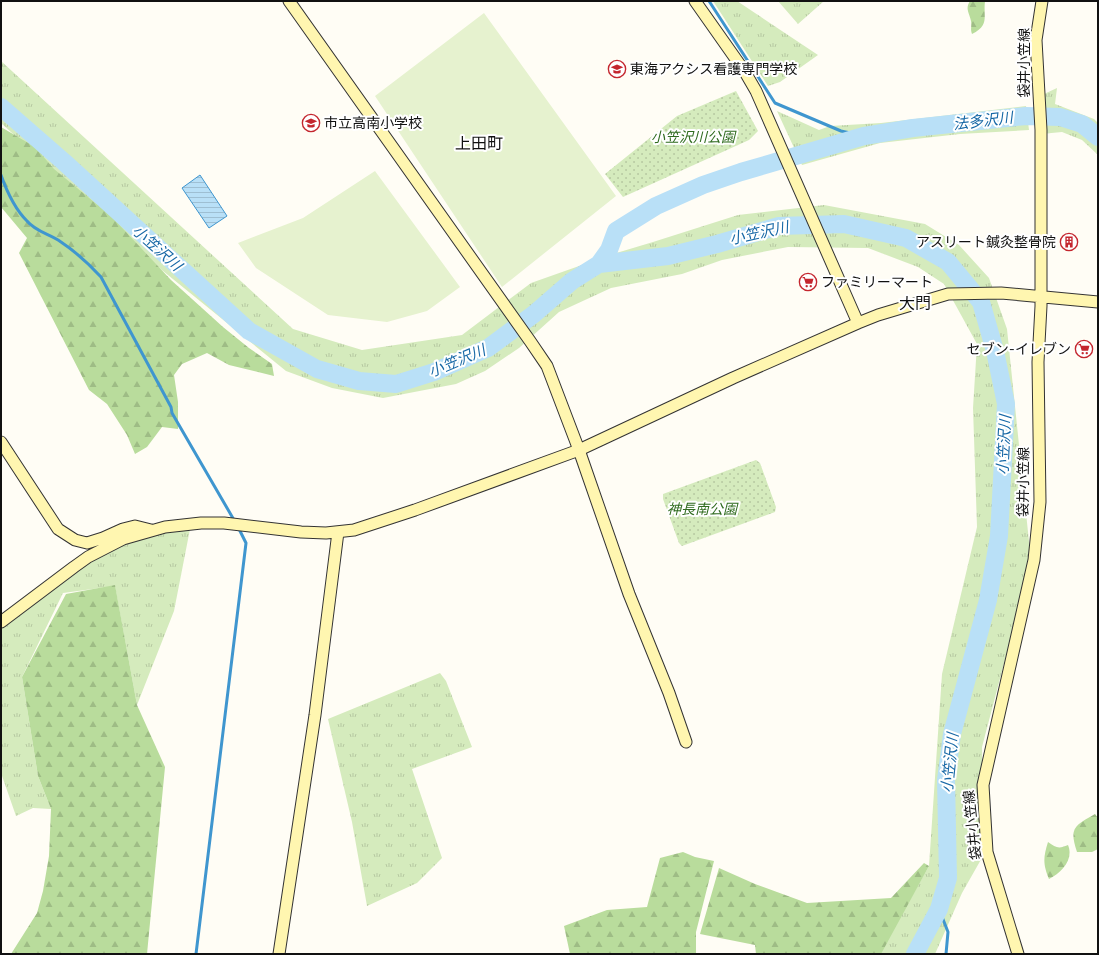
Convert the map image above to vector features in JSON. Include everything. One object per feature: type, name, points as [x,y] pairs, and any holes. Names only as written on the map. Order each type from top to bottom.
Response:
[{"type":"street","points":[[289,1],[547,366],[579,450],[627,588],[669,693],[686,742]]},
{"type":"street","points":[[695,1],[745,72],[756,91],[858,323]]},
{"type":"street","name":"袋井小笠線","points":[[1018,954],[988,852],[983,785],[1034,560],[1040,502],[1038,362],[1041,306],[1041,130],[1036,40],[1042,1]]},
{"type":"street","points":[[1,622],[59,577],[88,557],[123,539],[153,530],[182,524],[224,523],[301,532],[326,533],[354,530],[415,510],[579,450],[733,378],[878,315],[952,294],[1001,293],[1040,298],[1098,302]]},
{"type":"street","points":[[1,442],[58,529],[75,540],[87,543],[103,538],[123,528],[136,526],[153,530]]},
{"type":"street","points":[[279,954],[315,716],[338,532]]},
{"type":"green space","points":[[713,1],[737,1],[818,55],[780,82],[768,86]]},
{"type":"green space","points":[[778,1],[824,1],[798,24]]},
{"type":"green space","points":[[970,1],[985,1],[983,24],[978,31],[972,34],[968,8]]},
{"type":"green space","points":[[484,13],[616,196],[502,287],[375,96]]},
{"type":"green space","points":[[1,61],[293,329],[362,350],[462,335],[531,283],[613,254],[738,215],[824,205],[925,224],[959,245],[989,278],[1007,329],[1031,561],[982,747],[983,856],[962,893],[935,954],[879,954],[929,866],[942,674],[977,527],[973,408],[977,344],[944,284],[918,267],[868,248],[788,247],[722,260],[682,274],[611,288],[559,312],[519,348],[485,371],[456,384],[383,398],[332,388],[286,371],[163,271],[1,123]]},
{"type":"green space","points":[[1057,88],[1055,104],[1094,119],[1098,123],[1098,155],[1082,140],[1062,132],[1041,134],[1044,94]]},
{"type":"green space","name":"小笠沢川公園","points":[[736,91],[758,131],[749,140],[623,197],[605,174],[677,116]]},
{"type":"green space","points":[[1026,106],[1029,130],[960,134],[880,143],[802,165],[777,111],[819,130],[830,126],[881,123]]},
{"type":"green space","points":[[1,127],[35,147],[54,169],[111,216],[171,280],[223,327],[272,364],[274,376],[229,365],[207,353],[182,364],[174,375],[178,402],[178,429],[162,427],[147,447],[135,454],[127,435],[107,404],[89,390],[19,253],[27,238],[1,207]]},
{"type":"green space","points":[[375,171],[460,287],[427,311],[387,322],[328,315],[256,268],[238,243],[303,218]]},
{"type":"green space","name":"神長南公園","points":[[756,460],[760,463],[776,507],[775,512],[682,546],[679,543],[663,499],[663,494]]},
{"type":"green space","points":[[191,524],[174,611],[137,705],[115,586],[63,593],[22,677],[38,776],[51,809],[33,808],[16,816],[1,773],[1,622],[83,561],[126,538]]},
{"type":"green space","points":[[115,585],[137,705],[165,767],[147,954],[11,954],[37,913],[43,891],[49,856],[51,809],[38,776],[22,677],[66,594]]},
{"type":"green space","points":[[440,673],[446,681],[472,747],[412,769],[442,858],[417,883],[367,906],[352,822],[328,719]]},
{"type":"green space","points":[[1095,814],[1098,818],[1098,849],[1092,852],[1077,852],[1073,838],[1075,828]]},
{"type":"green space","points":[[1048,842],[1053,846],[1058,847],[1068,845],[1069,850],[1066,865],[1049,879],[1044,861]]},
{"type":"green space","points":[[683,852],[695,857],[714,861],[696,932],[696,954],[570,954],[564,926],[607,910],[647,907],[660,858]]},
{"type":"green space","points":[[924,863],[929,866],[881,954],[756,954],[755,945],[700,934],[719,868],[755,884],[807,903],[891,898]]},
{"type":"water","points":[[200,175],[227,216],[209,228],[182,188]]},
{"type":"waterway","points":[[709,1],[775,103],[841,131],[864,136]]},
{"type":"waterway","name":"小笠沢川","points":[[1,107],[64,162],[249,331],[317,369],[359,381],[396,384],[434,372],[488,348],[534,314],[572,281],[599,264],[668,256],[717,244],[779,226],[844,224],[906,238],[948,262],[981,302],[995,351],[1006,404],[999,536],[988,600],[952,734],[946,780],[948,878],[939,909],[915,954]]},
{"type":"waterway","name":"法多沢川","points":[[599,264],[609,250],[616,231],[656,206],[703,185],[741,172],[864,136],[913,128],[1026,116],[1060,117],[1082,124],[1098,137]]},
{"type":"waterway","points":[[1,175],[8,194],[22,216],[31,225],[67,246],[92,267],[101,277],[171,407],[172,413],[234,520]]},
{"type":"waterway","points":[[196,954],[246,543],[238,527]]},
{"type":"waterway","points":[[939,909],[948,932],[946,954]]},
{"type":"place","name":"東海アクシス看護専門学校","points":[[617,69]]},
{"type":"place","name":"市立高南小学校","points":[[311,123]]},
{"type":"place","name":"アスリート鍼灸整骨院","points":[[1069,242]]},
{"type":"place","name":"ファミリーマート","points":[[808,282]]},
{"type":"place","name":"セブン-イレブン","points":[[1084,349]]},
{"type":"district","name":"上田町","points":[[479,143]]},
{"type":"district","name":"大門","points":[[915,303]]}]
